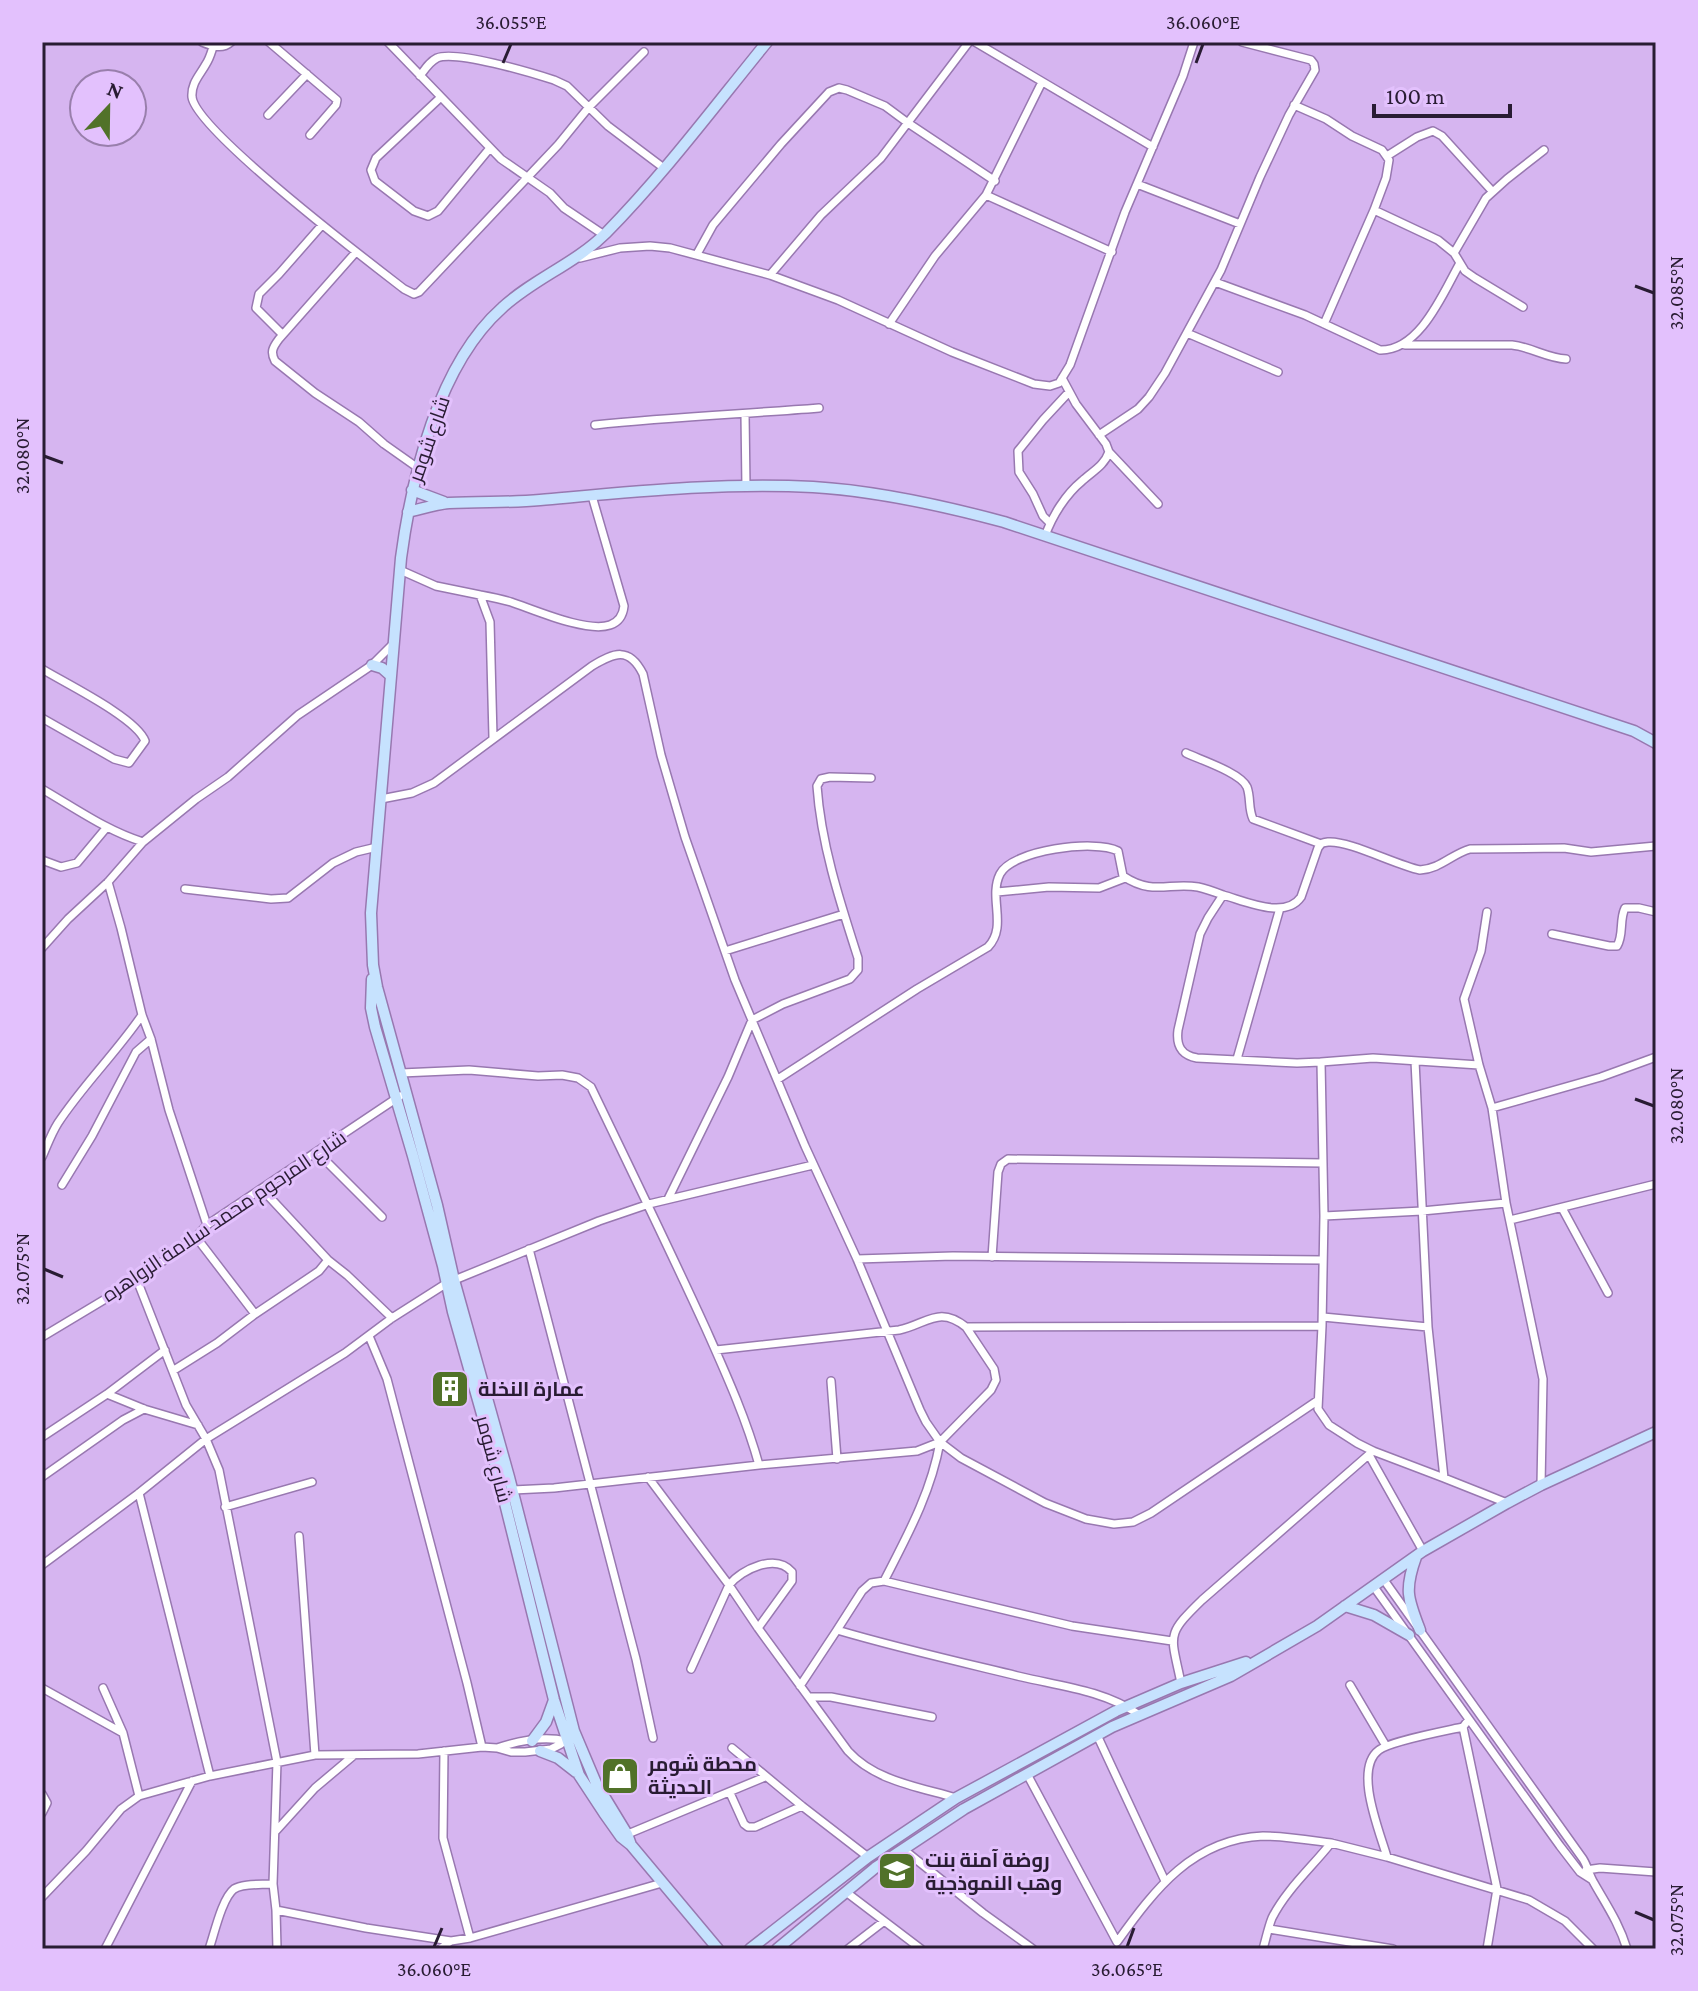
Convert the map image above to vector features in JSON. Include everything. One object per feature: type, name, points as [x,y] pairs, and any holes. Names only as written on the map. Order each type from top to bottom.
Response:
[{"type":"street","points":[[202,42],[213,47],[227,46],[231,42]]},
{"type":"street","points":[[269,42],[337,100],[310,135]]},
{"type":"street","points":[[388,42],[501,159],[604,235]]},
{"type":"street","name":"شارع شومر","points":[[627,1838],[596,1783],[574,1731],[513,1490],[450,1281],[400,1096],[371,1008],[371,913],[393,644],[408,512],[418,468],[447,386],[488,321],[504,305],[575,259],[604,235],[665,169],[767,42]]},
{"type":"street","points":[[770,275],[821,215],[881,158],[969,42]]},
{"type":"street","points":[[975,42],[1153,147]]},
{"type":"street","points":[[575,259],[620,248],[650,246],[697,254],[770,275],[838,300],[952,352],[1034,384],[1050,386],[1059,383],[1070,365],[1194,42]]},
{"type":"street","points":[[1099,435],[1131,415],[1149,397],[1187,333],[1215,282],[1294,105],[1315,70],[1311,60],[1242,42]]},
{"type":"street","points":[[213,47],[209,60],[192,87],[192,100],[211,127],[322,225],[414,294],[644,52]]},
{"type":"street","points":[[420,76],[429,64],[448,55],[554,80],[567,86],[608,126],[665,169]]},
{"type":"street","points":[[268,115],[307,74]]},
{"type":"street","points":[[889,324],[935,256],[995,181],[1042,82]]},
{"type":"street","points":[[697,254],[713,225],[781,144],[829,92],[839,88],[885,106],[995,181]]},
{"type":"street","points":[[441,97],[376,158],[371,170],[375,181],[414,211],[428,216],[438,211],[490,148]]},
{"type":"street","points":[[1294,105],[1382,150],[1390,167],[1324,324]]},
{"type":"street","points":[[1387,156],[1433,131],[1446,140],[1492,191]]},
{"type":"street","points":[[1454,253],[1492,191],[1544,150]]},
{"type":"street","points":[[1137,184],[1240,224]]},
{"type":"street","points":[[986,195],[1112,252]]},
{"type":"street","points":[[1374,210],[1438,240],[1475,278],[1523,307]]},
{"type":"street","points":[[282,334],[256,308],[256,300],[322,225]]},
{"type":"street","points":[[356,252],[282,334],[271,354],[275,361],[315,393],[359,422],[418,468]]},
{"type":"street","points":[[1215,282],[1324,324],[1380,350],[1390,350],[1412,338],[1460,263]]},
{"type":"street","points":[[1187,333],[1278,372]]},
{"type":"street","points":[[1403,345],[1512,345],[1551,358],[1566,359]]},
{"type":"street","points":[[1062,378],[1109,452],[1158,504]]},
{"type":"street","points":[[1050,523],[1019,472],[1018,451],[1069,392]]},
{"type":"street","points":[[595,425],[819,408]]},
{"type":"street","points":[[745,414],[746,487]]},
{"type":"street","points":[[1045,536],[1050,523],[1080,482],[1099,468],[1109,452]]},
{"type":"street","points":[[408,512],[446,503],[512,503],[746,487],[815,487],[893,496],[1004,522],[1634,731],[1656,743]]},
{"type":"street","points":[[412,490],[446,503]]},
{"type":"street","points":[[400,570],[436,586],[508,601],[589,626],[608,626],[623,615],[624,606],[592,496]]},
{"type":"street","points":[[480,595],[490,622],[493,737]]},
{"type":"street","points":[[43,944],[108,882],[143,842],[228,777],[298,715],[372,665],[393,644]]},
{"type":"street","points":[[381,799],[412,793],[434,783],[608,656],[629,656],[643,674],[661,755],[685,837],[735,980],[920,1410],[940,1442],[961,1458],[1045,1503],[1086,1519],[1123,1524],[1151,1513],[1317,1401]]},
{"type":"street","points":[[372,665],[382,668],[391,676]]},
{"type":"street","points":[[42,669],[117,713],[142,734],[145,741],[129,763],[124,763],[42,718]]},
{"type":"street","points":[[1186,753],[1242,779],[1248,791],[1253,819],[1321,844]]},
{"type":"street","points":[[668,1199],[728,1077],[752,1020],[783,1004],[846,982],[858,970],[858,958],[827,848],[817,786],[821,779],[830,777],[871,778]]},
{"type":"street","points":[[42,789],[126,837],[143,842]]},
{"type":"street","points":[[42,860],[61,867],[77,863],[107,827]]},
{"type":"street","points":[[997,892],[1058,887],[1099,888],[1125,878],[1154,888],[1198,887],[1280,908],[1289,907],[1301,897],[1318,848],[1326,842],[1348,845],[1420,870],[1429,870],[1470,849],[1564,848],[1591,852],[1656,846]]},
{"type":"street","points":[[778,1079],[988,947],[998,929],[1000,874],[1011,863],[1068,846],[1099,846],[1114,848],[1120,856],[1125,878]]},
{"type":"street","points":[[185,889],[271,899],[288,898],[333,863],[356,852],[377,847]]},
{"type":"street","points":[[108,882],[169,1110],[207,1225]]},
{"type":"street","points":[[1223,895],[1200,934],[1177,1039],[1180,1049],[1191,1057],[1297,1063],[1373,1058],[1479,1065]]},
{"type":"street","points":[[1237,1059],[1280,908]]},
{"type":"street","points":[[1552,934],[1617,946],[1621,940],[1625,908],[1656,912]]},
{"type":"street","points":[[1487,912],[1481,951],[1464,999],[1492,1108],[1506,1203],[1543,1379],[1541,1485]]},
{"type":"street","points":[[725,951],[844,914]]},
{"type":"street","name":"شارع شومر","points":[[373,965],[401,1073],[400,1096]]},
{"type":"street","points":[[42,1157],[56,1126],[82,1089],[142,1015]]},
{"type":"street","points":[[62,1185],[92,1136],[132,1059],[151,1039]]},
{"type":"street","points":[[1492,1108],[1601,1077],[1656,1057]]},
{"type":"street","points":[[1415,1061],[1428,1327],[1444,1478]]},
{"type":"street","points":[[1321,1062],[1324,1216],[1318,1409],[1329,1425],[1371,1453],[1507,1503]]},
{"type":"street","points":[[401,1073],[469,1070],[578,1078],[591,1087],[716,1350],[742,1412],[759,1465]]},
{"type":"street","name":"شارع المرحوم محمد سلامة الزواهره","points":[[42,1337],[137,1280],[196,1237],[207,1225],[400,1096]]},
{"type":"street","points":[[317,1152],[382,1217]]},
{"type":"street","points":[[992,1257],[998,1172],[1001,1164],[1008,1159],[1323,1163]]},
{"type":"street","points":[[42,1565],[206,1439],[294,1386],[450,1281],[649,1204],[813,1165]]},
{"type":"street","points":[[1510,1220],[1656,1184]]},
{"type":"street","points":[[262,1189],[328,1260],[392,1318]]},
{"type":"street","points":[[1324,1216],[1506,1203]]},
{"type":"street","points":[[1562,1208],[1608,1293]]},
{"type":"street","points":[[196,1237],[255,1314]]},
{"type":"street","points":[[529,1249],[636,1659],[653,1738]]},
{"type":"street","points":[[857,1259],[1188,1257],[1323,1260]]},
{"type":"street","points":[[174,1370],[319,1271],[328,1260]]},
{"type":"street","points":[[137,1280],[186,1405],[206,1439],[219,1470],[277,1762],[273,1884],[277,1949]]},
{"type":"street","name":"شارع شومر","points":[[450,1281],[453,1312],[503,1491],[554,1700],[579,1775],[594,1800],[718,1949]]},
{"type":"street","points":[[513,1490],[917,1451],[940,1442],[991,1390],[996,1380],[994,1369],[966,1327],[939,1315],[914,1326],[887,1331],[716,1350]]},
{"type":"street","points":[[1323,1317],[1428,1327]]},
{"type":"street","points":[[966,1327],[1322,1326]]},
{"type":"street","points":[[369,1336],[387,1379],[482,1747]]},
{"type":"street","points":[[42,1437],[107,1394],[165,1350]]},
{"type":"street","points":[[831,1381],[837,1459]]},
{"type":"street","points":[[107,1394],[198,1425]]},
{"type":"street","points":[[42,1477],[123,1420],[144,1409]]},
{"type":"street","points":[[777,1949],[875,1868],[964,1809],[1138,1714],[1231,1676],[1317,1626],[1420,1554],[1507,1503],[1656,1432]]},
{"type":"street","points":[[884,1581],[926,1496],[940,1442]]},
{"type":"street","points":[[1371,1453],[1420,1554]]},
{"type":"street","points":[[1181,1683],[1172,1641],[1180,1621],[1371,1453]]},
{"type":"street","points":[[648,1477],[848,1751],[864,1767],[878,1774],[956,1798]]},
{"type":"street","points":[[225,1507],[312,1482]]},
{"type":"street","points":[[139,1493],[210,1776]]},
{"type":"street","points":[[299,1536],[315,1755]]},
{"type":"street","points":[[1420,1554],[1408,1580],[1410,1604],[1420,1630]]},
{"type":"street","points":[[691,1669],[729,1585],[740,1574],[756,1567],[782,1565],[790,1568],[793,1577],[790,1586],[758,1628]]},
{"type":"street","points":[[1384,1580],[1478,1711],[1591,1879],[1612,1911],[1627,1949]]},
{"type":"street","points":[[800,1686],[862,1591],[871,1583],[884,1581],[1072,1626],[1172,1641]]},
{"type":"street","points":[[1374,1587],[1585,1870]]},
{"type":"street","points":[[1345,1606],[1374,1615],[1409,1635]]},
{"type":"street","points":[[837,1630],[883,1644],[1071,1688],[1127,1706],[1138,1714]]},
{"type":"street","points":[[750,1949],[868,1857],[956,1798],[1127,1706],[1181,1683],[1260,1659]]},
{"type":"street","points":[[1350,1685],[1386,1746]]},
{"type":"street","points":[[42,1688],[123,1733]]},
{"type":"street","points":[[103,1688],[123,1733],[139,1796]]},
{"type":"street","points":[[809,1697],[831,1697],[932,1717]]},
{"type":"street","points":[[532,1741],[546,1722],[554,1700]]},
{"type":"street","points":[[1387,1857],[1367,1785],[1371,1759],[1386,1746],[1463,1727],[1478,1711]]},
{"type":"street","points":[[1463,1727],[1497,1889],[1487,1949]]},
{"type":"street","points":[[42,1897],[121,1809],[139,1796],[210,1776],[315,1755],[418,1754],[482,1747],[511,1752],[540,1751],[557,1747],[574,1731]]},
{"type":"street","points":[[1097,1735],[1165,1881]]},
{"type":"street","points":[[497,1748],[555,1739],[581,1749]]},
{"type":"street","points":[[732,1748],[868,1857]]},
{"type":"street","points":[[444,1751],[443,1838],[470,1938]]},
{"type":"street","points":[[540,1751],[558,1758],[579,1775]]},
{"type":"street","points":[[275,1832],[315,1788],[353,1755]]},
{"type":"street","points":[[1027,1774],[1116,1945],[1139,1911],[1165,1881],[1193,1858],[1225,1842],[1266,1836],[1331,1843],[1529,1900],[1565,1921],[1593,1949]]},
{"type":"street","points":[[627,1838],[765,1777]]},
{"type":"street","points":[[105,1949],[192,1781]]},
{"type":"street","points":[[730,1793],[748,1827],[755,1827],[802,1806]]},
{"type":"street","points":[[42,1794],[47,1803],[42,1813]]},
{"type":"street","points":[[1263,1949],[1278,1909],[1331,1843]]},
{"type":"street","points":[[903,1849],[1033,1949]]},
{"type":"street","points":[[1585,1870],[1656,1872]]},
{"type":"street","points":[[276,1910],[451,1941],[662,1883]]},
{"type":"street","points":[[209,1949],[227,1898],[235,1889],[273,1884]]},
{"type":"street","points":[[846,1892],[921,1949]]},
{"type":"street","points":[[848,1949],[883,1922]]},
{"type":"street","points":[[1269,1929],[1393,1949]]},
{"type":"street","points":[[440,1949],[451,1941]]},
{"type":"place","name":"عمارة النخلة","points":[[450,1389]]},
{"type":"place","name":"محطة شومر الحديثة","points":[[620,1776]]},
{"type":"place","name":"روضة آمنة بنت وهب النموذجية","points":[[897,1871]]}]
